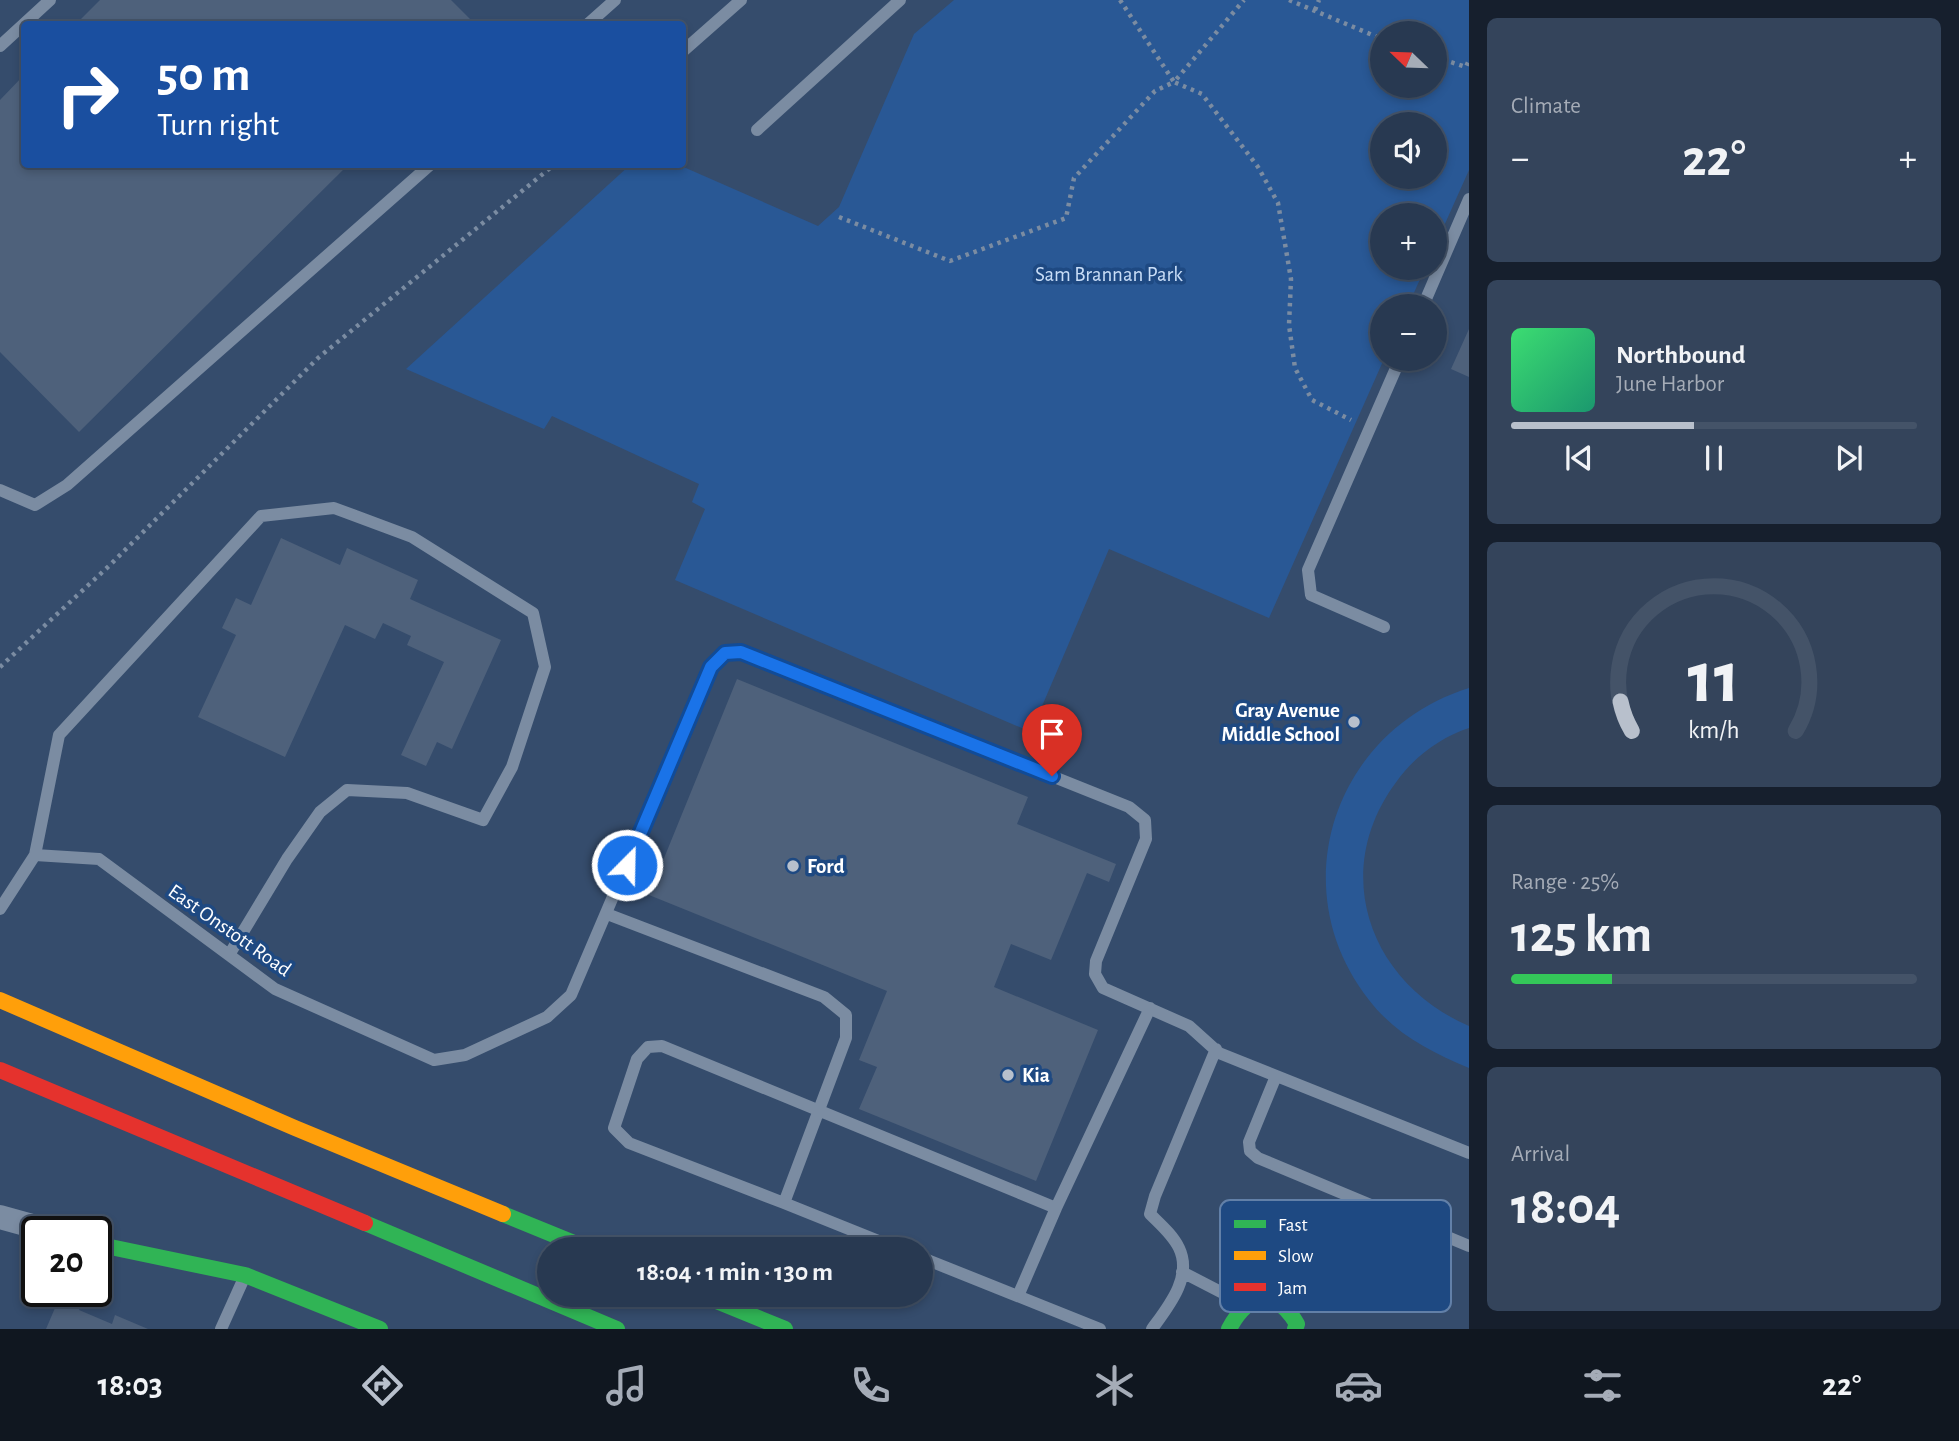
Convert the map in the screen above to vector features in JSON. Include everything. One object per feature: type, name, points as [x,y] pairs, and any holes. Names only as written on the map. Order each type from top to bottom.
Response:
[{"type":"main road","points":[[0,1000],[282,1123],[559,1237]]},
{"type":"main road","points":[[0,1070],[617,1329]]},
{"type":"main road","points":[[112,1247],[245,1275],[380,1329]]},
{"type":"main road","points":[[731,1307],[785,1329]]},
{"type":"main road","points":[[1229,1329],[1239,1312]]},
{"type":"street","points":[[0,1217],[21,1223]]},
{"type":"lane","points":[[27,21],[50,0]]},
{"type":"lane","points":[[591,21],[615,0]]},
{"type":"lane","points":[[686,48],[741,0]]},
{"type":"lane","points":[[757,130],[900,0]]},
{"type":"lane","points":[[0,46],[21,27]]},
{"type":"lane","points":[[0,491],[35,505],[67,485],[426,168]]},
{"type":"lane","points":[[1428,294],[1469,199]]},
{"type":"lane","points":[[1384,627],[1311,595],[1308,570],[1395,371]]},
{"type":"lane","points":[[0,909],[36,855],[59,735],[261,516],[334,508],[412,537],[533,614],[545,667],[512,767],[482,820],[407,793],[347,790],[320,812],[229,955]]},
{"type":"lane","name":"East Onstott Road","points":[[36,855],[99,859],[275,989],[433,1060],[464,1055],[547,1017],[570,995],[711,667],[725,653],[741,652],[1129,807],[1145,820],[1146,839],[1096,961],[1095,974],[1103,988],[1150,1008]]},
{"type":"lane","points":[[607,914],[824,996],[846,1015],[846,1038],[784,1203]]},
{"type":"lane","points":[[1018,1296],[1056,1208],[1150,1008],[1189,1026],[1219,1053],[1469,1153]]},
{"type":"lane","points":[[869,1237],[629,1143],[614,1128],[637,1059],[648,1046],[662,1046],[1056,1208]]},
{"type":"lane","points":[[1152,1329],[1175,1297],[1182,1272],[1180,1249],[1150,1214],[1216,1049]]},
{"type":"lane","points":[[1276,1076],[1249,1142],[1250,1151],[1258,1158],[1359,1200]]},
{"type":"lane","points":[[1451,1238],[1469,1246]]},
{"type":"lane","points":[[933,1262],[1100,1329]]},
{"type":"lane","points":[[1182,1272],[1220,1292]]},
{"type":"lane","points":[[221,1329],[245,1275]]},
{"type":"path","points":[[1121,0],[1174,82],[1202,94],[1258,167],[1278,203],[1292,279],[1289,325],[1295,368],[1312,400],[1352,421]]},
{"type":"path","points":[[839,217],[950,261],[1066,218],[1074,178],[1155,91],[1174,82],[1244,0]]},
{"type":"path","points":[[1289,0],[1370,34]]},
{"type":"path","points":[[1315,10],[1319,0]]},
{"type":"path","points":[[1447,61],[1467,68],[1469,60]]},
{"type":"path","points":[[0,667],[110,565],[318,358],[550,168]]},
{"type":"green space","name":"Sam Brannan Park","points":[[954,0],[1469,0],[1469,170],[1447,219],[1447,203],[1370,203],[1370,280],[1420,280],[1413,294],[1370,294],[1370,371],[1379,371],[1269,618],[1109,549],[1031,732],[675,580],[705,509],[692,502],[699,484],[552,416],[544,429],[406,369],[627,168],[686,168],[818,226],[839,207],[914,34]]},
{"type":"green space","points":[[1469,688],[1469,728],[1438,742],[1411,764],[1397,781],[1376,816],[1366,851],[1364,887],[1370,921],[1384,953],[1406,982],[1434,1007],[1469,1026],[1469,1068],[1414,1041],[1390,1023],[1369,1000],[1342,956],[1329,910],[1326,863],[1335,818],[1355,776],[1384,739],[1422,709]]},
{"type":"building","points":[[100,0],[451,0],[472,21],[79,21]]},
{"type":"building","points":[[21,78],[21,168],[345,168],[79,432],[0,352],[0,100]]},
{"type":"building","points":[[1469,329],[1469,377],[1451,369]]},
{"type":"building","points":[[281,538],[340,565],[347,548],[418,580],[410,599],[501,640],[452,749],[437,742],[426,766],[401,755],[444,662],[407,645],[411,636],[383,623],[375,639],[345,625],[285,757],[198,717],[236,635],[222,628],[236,598],[251,605]]},
{"type":"building","points":[[737,679],[1028,797],[1017,824],[1116,864],[1109,882],[1087,873],[1051,960],[1011,944],[994,987],[1098,1030],[1036,1181],[859,1109],[877,1067],[859,1060],[887,991],[649,895]]},
{"type":"building","points":[[55,1307],[80,1307],[79,1310],[112,1324],[115,1315],[148,1329],[46,1329]]},
{"type":"traffic: fast","points":[[503,1214],[559,1237]]},
{"type":"traffic: fast","points":[[365,1223],[617,1329]]},
{"type":"traffic: fast","points":[[112,1247],[245,1275],[380,1329]]},
{"type":"traffic: fast","points":[[731,1307],[785,1329]]},
{"type":"traffic: fast","points":[[1229,1329],[1241,1312]]},
{"type":"traffic: fast","points":[[1289,1312],[1297,1324],[1295,1329]]},
{"type":"traffic: slow","points":[[0,1000],[295,1128],[503,1214]]},
{"type":"traffic: jam","points":[[0,1070],[365,1223]]},
{"type":"place","name":"Gray Avenue Middle School","points":[[1354,722]]},
{"type":"place","name":"Ford","points":[[793,866]]},
{"type":"place","name":"Kia","points":[[1008,1075]]},
{"type":"route","points":[[627,865],[711,667],[725,653],[741,652],[1052,776]]}]
